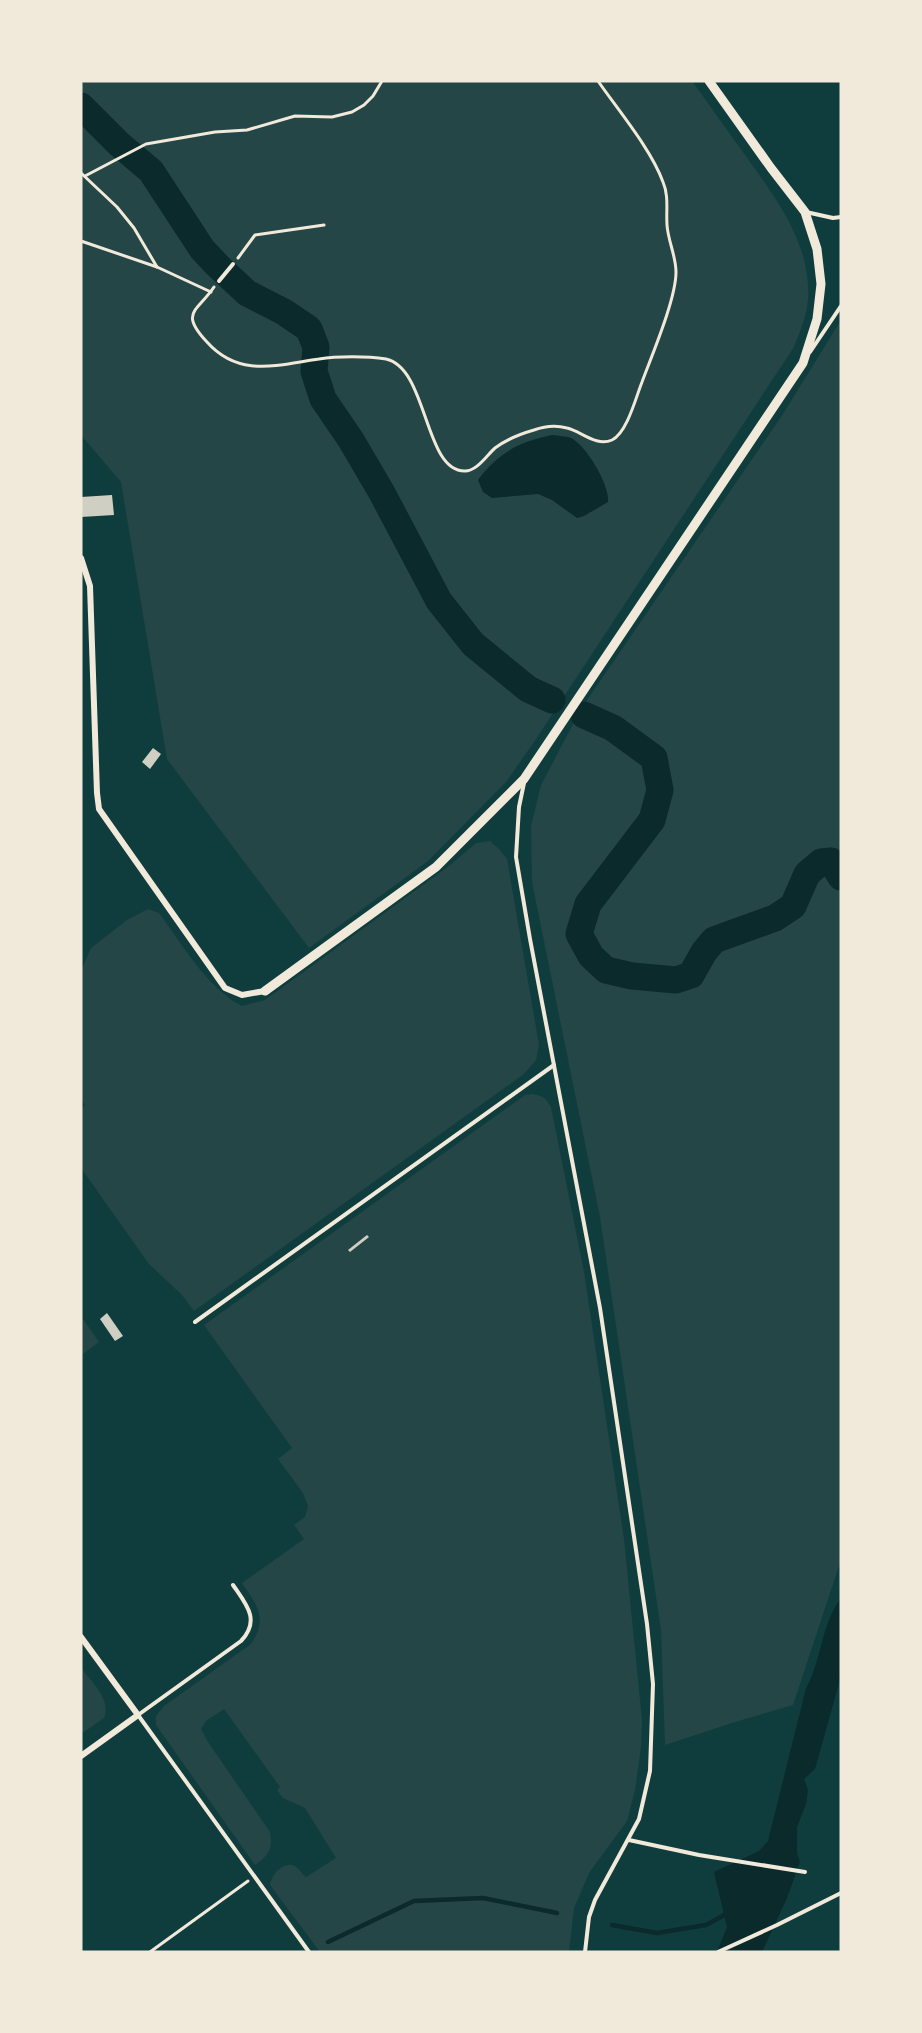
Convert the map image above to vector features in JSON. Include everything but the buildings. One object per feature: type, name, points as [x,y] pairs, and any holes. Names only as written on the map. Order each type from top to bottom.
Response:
[{"type":"street","points":[[81,558],[90,586],[99,809],[225,988],[242,995],[265,991],[436,867],[524,779],[803,363],[817,319],[821,284],[817,249],[805,212],[710,81]]},
{"type":"street","points":[[81,1637],[138,1715],[81,1756]]},
{"type":"lane","points":[[805,212],[841,218]]},
{"type":"lane","points":[[219,281],[233,264]]},
{"type":"lane","points":[[803,363],[841,306]]},
{"type":"lane","points":[[524,779],[519,807],[516,857],[600,1308],[646,1615],[653,1684],[650,1771],[639,1819],[595,1900],[589,1917],[585,1952]]},
{"type":"lane","points":[[195,1322],[554,1065]]},
{"type":"lane","points":[[233,1585],[249,1611],[251,1623],[247,1635],[138,1715],[309,1952]]},
{"type":"lane","points":[[628,1840],[699,1855],[805,1872]]},
{"type":"lane","points":[[718,1952],[841,1893]]},
{"type":"path","points":[[86,176],[146,144],[215,132],[247,130],[295,116],[333,117],[352,112],[373,96],[382,81]]},
{"type":"path","points":[[219,281],[198,304],[192,318],[194,326],[214,350],[226,359],[240,364],[268,366],[321,359],[386,359],[406,374],[444,459],[455,469],[470,471],[495,448],[516,435],[540,428],[553,426],[569,428],[598,441],[606,442],[620,435],[654,350],[673,293],[676,272],[668,238],[664,183],[637,137],[598,81]]},
{"type":"path","points":[[81,173],[117,207],[134,228],[157,267]]},
{"type":"path","points":[[233,264],[255,235],[324,225]]},
{"type":"path","points":[[81,241],[157,267],[211,292]]},
{"type":"path","points":[[150,1952],[255,1876]]},
{"type":"shaded area","points":[[81,81],[692,81],[779,205],[798,240],[804,259],[808,299],[803,323],[794,347],[506,782],[428,861],[309,948],[167,759],[121,482],[81,435]]},
{"type":"shaded area","points":[[841,320],[841,1560],[793,1705],[665,1745],[661,1630],[600,1217],[532,882],[531,826],[541,785],[581,709],[783,414]]},
{"type":"shaded area","points":[[552,435],[571,438],[584,449],[601,477],[608,495],[608,502],[577,518],[552,500],[538,494],[492,498],[483,492],[478,480],[502,455],[529,441]]},
{"type":"shaded area","points":[[490,841],[507,859],[539,1045],[536,1060],[524,1074],[194,1311],[182,1295],[149,1264],[81,1168],[81,1109],[85,1105],[81,1099],[81,971],[91,948],[127,920],[148,909],[159,913],[196,965],[218,989],[242,1006],[265,1000],[449,866],[476,843]]},
{"type":"shaded area","points":[[532,1094],[543,1098],[551,1107],[584,1272],[624,1539],[642,1720],[635,1790],[627,1821],[589,1873],[574,1908],[569,1952],[320,1952],[270,1885],[275,1873],[287,1865],[295,1866],[306,1877],[336,1858],[305,1808],[283,1798],[277,1790],[280,1787],[224,1709],[206,1721],[201,1729],[208,1742],[270,1832],[269,1851],[255,1865],[156,1725],[156,1716],[164,1706],[251,1644],[259,1627],[259,1613],[242,1583],[304,1539],[294,1525],[305,1517],[308,1506],[303,1493],[278,1459],[292,1448],[204,1325],[525,1095]]},
{"type":"shaded area","points":[[83,1319],[99,1342],[83,1354],[81,1352],[81,1320]]},
{"type":"shaded area","points":[[841,1598],[841,1676],[815,1769],[804,1779],[808,1790],[806,1804],[797,1827],[797,1853],[800,1862],[787,1898],[762,1952],[717,1952],[727,1927],[714,1872],[759,1851],[768,1841],[806,1688],[829,1619]]},
{"type":"shaded area","points":[[81,1668],[99,1691],[106,1711],[104,1718],[81,1734]]},
{"type":"waterway","points":[[81,106],[119,144],[151,171],[202,249],[217,265],[247,293],[284,312],[309,329],[316,347],[314,371],[323,399],[351,440],[382,493],[439,601],[473,644],[528,689],[552,700]]},
{"type":"waterway","points":[[584,715],[613,728],[654,758],[660,790],[652,820],[588,904],[579,934],[591,956],[606,970],[632,976],[676,980],[691,975],[714,940],[775,918],[793,906],[807,874],[821,862],[831,861],[841,877]]},
{"type":"waterway","points":[[328,1942],[414,1901],[483,1898],[557,1913]]},
{"type":"waterway","points":[[612,1925],[657,1933],[706,1925],[728,1913]]}]
